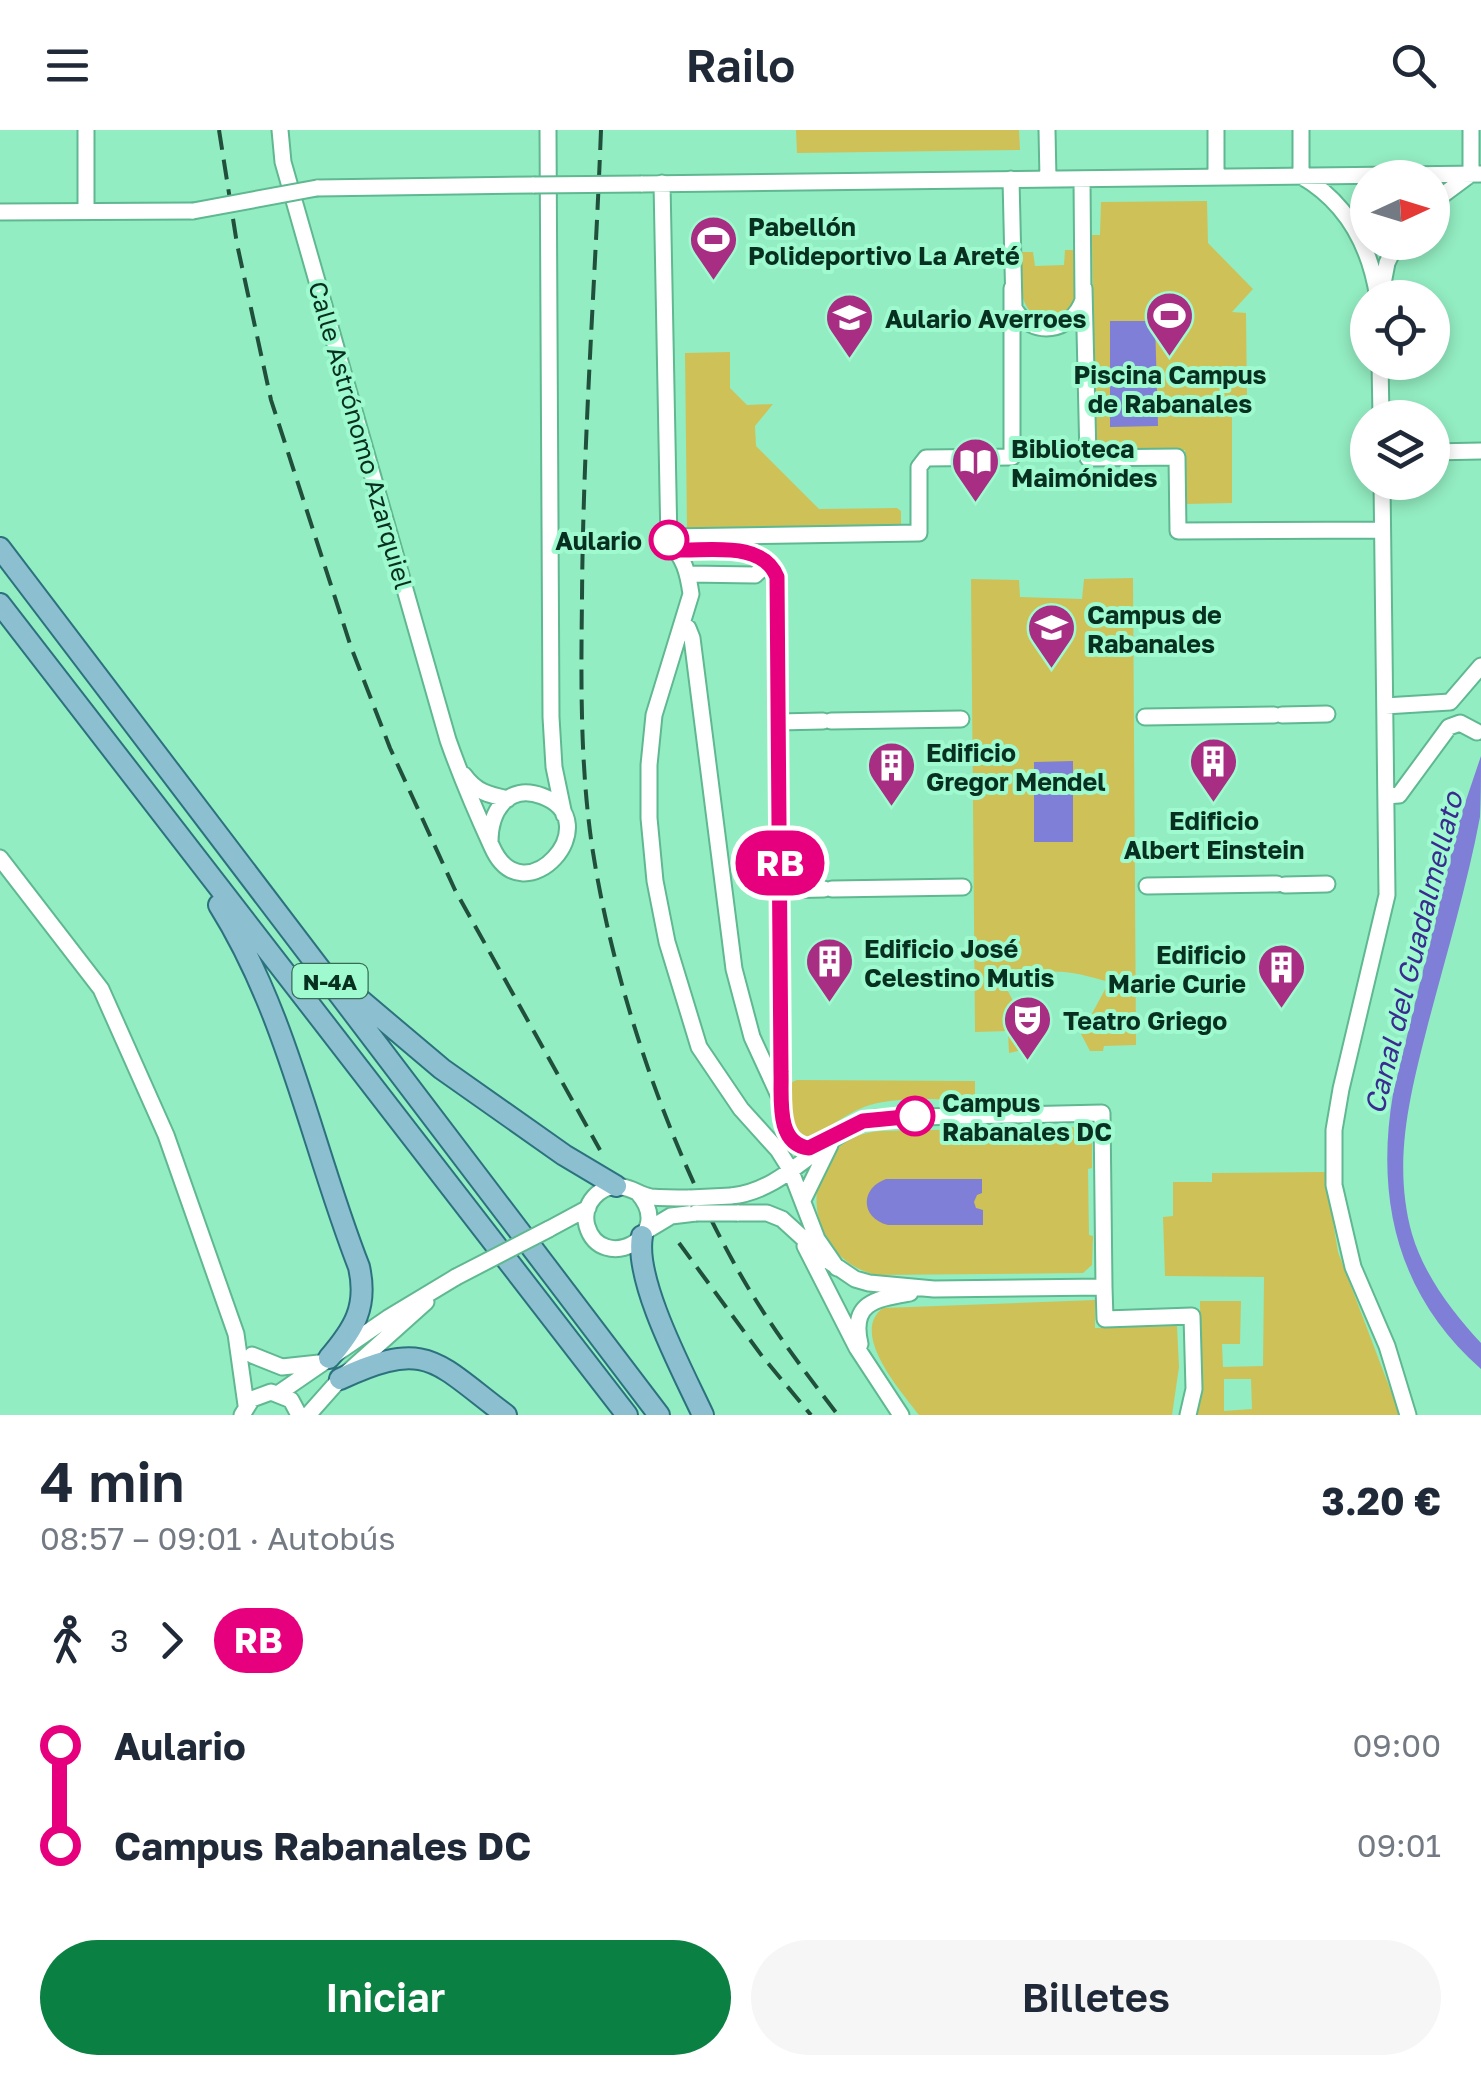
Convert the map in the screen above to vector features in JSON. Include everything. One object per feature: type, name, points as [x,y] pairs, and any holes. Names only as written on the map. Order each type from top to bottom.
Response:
[{"type":"main road","name":"N-4A","points":[[0,548],[659,1415]]},
{"type":"main road","name":"N-4A","points":[[0,604],[627,1415]]},
{"type":"main road","points":[[140,787],[221,908],[258,977],[359,1268],[363,1293],[357,1321],[326,1360]]},
{"type":"main road","points":[[262,892],[356,998],[396,1033],[564,1155],[616,1186]]},
{"type":"main road","points":[[644,1234],[641,1267],[647,1286],[703,1415]]},
{"type":"main road","points":[[340,1378],[377,1361],[418,1357],[442,1367],[506,1415]]},
{"type":"street","points":[[86,130],[86,212]]},
{"type":"street","name":"Calle Astrónomo Azarquiel","points":[[280,130],[283,162],[448,740]]},
{"type":"street","points":[[448,740],[474,811],[502,862],[521,872],[534,872],[555,861],[562,852],[567,831],[554,766],[551,717],[548,130]]},
{"type":"street","points":[[1048,130],[1048,179]]},
{"type":"street","points":[[1216,130],[1216,177]]},
{"type":"street","points":[[1301,130],[1301,176]]},
{"type":"street","points":[[1471,130],[1476,174]]},
{"type":"street","points":[[0,212],[193,210],[317,188],[1476,174]]},
{"type":"street","points":[[1450,192],[1476,174]]},
{"type":"street","points":[[1301,176],[1331,198],[1356,228],[1374,280]]},
{"type":"street","points":[[1082,179],[1088,458],[1177,457],[1178,531],[1382,530]]},
{"type":"street","points":[[674,543],[918,532],[919,467],[926,458],[1012,458],[1011,180]]},
{"type":"street","points":[[662,183],[674,543],[688,574],[691,594],[654,716],[648,818],[655,881],[667,942],[699,1048],[741,1109],[790,1169],[817,1239],[837,1268]]},
{"type":"street","points":[[1012,288],[1018,316],[1038,328],[1059,327],[1073,318],[1079,311],[1084,288]]},
{"type":"street","points":[[1450,452],[1481,451]]},
{"type":"street","points":[[1382,500],[1387,895],[1341,1089],[1334,1130],[1334,1185],[1353,1268],[1387,1346],[1408,1415]]},
{"type":"street","points":[[674,543],[749,552],[763,560],[777,577],[782,1107],[780,1126],[762,1131]]},
{"type":"street","points":[[688,574],[755,575],[763,568],[763,560]]},
{"type":"street","points":[[682,629],[688,628],[692,638],[734,969],[752,1037],[782,1107],[786,1133],[798,1146],[809,1148],[834,1138]]},
{"type":"street","points":[[1385,706],[1450,702],[1481,666]]},
{"type":"street","points":[[1146,717],[1327,714]]},
{"type":"street","points":[[778,722],[962,719]]},
{"type":"street","points":[[1386,796],[1399,795],[1450,727],[1460,723],[1478,732]]},
{"type":"street","points":[[448,740],[473,788],[508,799]]},
{"type":"street","points":[[490,842],[494,814],[508,799],[522,794],[543,796],[560,811],[567,831]]},
{"type":"street","points":[[0,858],[101,989],[166,1136],[236,1334],[244,1410]]},
{"type":"street","points":[[1148,886],[1327,884]]},
{"type":"street","points":[[780,890],[963,887]]},
{"type":"street","points":[[588,1208],[588,1228],[602,1245],[616,1249],[631,1246],[671,1216],[693,1206],[752,1193],[863,1121],[890,1116],[1102,1114],[1105,1319],[1192,1316],[1194,1389],[1188,1415]]},
{"type":"street","points":[[803,1200],[814,1171],[834,1138]]},
{"type":"street","points":[[278,1393],[452,1280],[588,1208],[598,1192],[616,1186],[693,1206],[776,1215],[837,1268],[869,1282],[934,1289],[1104,1288]]},
{"type":"street","points":[[638,1194],[648,1211],[644,1234]]},
{"type":"street","points":[[554,1227],[588,1228]]},
{"type":"street","points":[[798,1234],[901,1415]]},
{"type":"street","points":[[308,1415],[340,1378],[452,1280]]},
{"type":"street","points":[[872,1370],[857,1327],[863,1309],[886,1297],[934,1289]]},
{"type":"street","points":[[236,1334],[270,1375],[278,1393]]},
{"type":"street","points":[[252,1354],[282,1367],[326,1360]]},
{"type":"street","points":[[244,1410],[262,1393],[278,1393],[291,1400],[299,1415]]},
{"type":"shaded area","points":[[796,130],[1019,130],[1020,150],[797,153]]},
{"type":"shaded area","name":"Piscina Campus de Rabanales","points":[[1207,201],[1208,243],[1253,289],[1232,312],[1246,313],[1247,402],[1232,403],[1232,503],[1186,504],[1185,450],[1107,450],[1095,441],[1092,235],[1100,235],[1101,202]]},
{"type":"shaded area","points":[[1065,250],[1076,250],[1076,298],[1064,314],[1037,317],[1023,296],[1022,252],[1033,252],[1035,266],[1064,265]]},
{"type":"shaded area","points":[[1110,321],[1155,321],[1158,426],[1110,427]]},
{"type":"shaded area","points":[[730,352],[730,388],[747,405],[773,404],[755,426],[756,446],[819,509],[897,508],[901,511],[901,527],[687,530],[685,353]]},
{"type":"shaded area","points":[[1133,578],[1136,1045],[1104,1046],[1103,1051],[1090,1051],[1081,1034],[1109,982],[1043,972],[1005,985],[1030,1035],[1022,1050],[1009,1053],[1008,1031],[975,1032],[971,579],[1019,580],[1020,597],[1082,599],[1084,579]]},
{"type":"shaded area","points":[[1481,756],[1480,817],[1415,1077],[1406,1129],[1404,1181],[1417,1249],[1440,1293],[1481,1343],[1481,1369],[1453,1341],[1412,1278],[1399,1244],[1387,1171],[1393,1094],[1460,818]]},
{"type":"shaded area","points":[[1073,761],[1073,842],[1034,842],[1034,762]]},
{"type":"shaded area","points":[[975,1081],[975,1100],[883,1102],[861,1108],[799,1138],[791,1112],[792,1082]]},
{"type":"shaded area","points":[[1072,1127],[1086,1130],[1092,1140],[1092,1168],[1088,1169],[1092,1265],[1083,1273],[876,1275],[850,1263],[831,1245],[820,1222],[816,1198],[821,1174],[833,1153],[853,1138],[880,1131]]},
{"type":"shaded area","points":[[1325,1172],[1338,1252],[1400,1415],[1197,1415],[1201,1387],[1200,1301],[1241,1301],[1240,1344],[1222,1344],[1223,1367],[1263,1366],[1264,1277],[1165,1276],[1163,1217],[1173,1216],[1173,1182],[1212,1182],[1212,1173]],"holes":[[[1224,1379],[1251,1379],[1252,1409],[1224,1411]]]},
{"type":"shaded area","points":[[886,1179],[982,1179],[982,1193],[974,1202],[976,1208],[983,1210],[983,1225],[888,1225],[879,1221],[868,1210],[868,1196],[877,1183]]},
{"type":"shaded area","points":[[1095,1300],[1095,1328],[1177,1326],[1179,1367],[1172,1415],[919,1415],[881,1362],[872,1332],[874,1319],[883,1308]]},
{"type":"railway","points":[[219,130],[237,244],[271,400],[351,647],[390,748],[455,890],[600,1150]]},
{"type":"railway","points":[[601,130],[581,660],[585,784],[602,901],[648,1069],[692,1178],[754,1297],[838,1415]]},
{"type":"railway","points":[[679,1243],[811,1415]]},
{"type":"bus line","name":"RB","points":[[669,540],[672,548],[679,550],[755,553],[777,577],[781,1072],[786,1133],[793,1143],[809,1148],[863,1121],[915,1116]]},
{"type":"place","name":"Pabellón Polideportivo La Areté","points":[[713,282]]},
{"type":"place","name":"Piscina Campus de Rabanales","points":[[1170,358]]},
{"type":"place","name":"Aulario Averroes","points":[[850,360]]},
{"type":"place","name":"Biblioteca Maimónides","points":[[976,504]]},
{"type":"place","name":"Aulario","points":[[669,540]]},
{"type":"place","name":"Campus de Rabanales","points":[[1052,670]]},
{"type":"place","name":"Edificio Albert Einstein","points":[[1214,804]]},
{"type":"place","name":"Edificio Gregor Mendel","points":[[891,808]]},
{"type":"place","name":"Edificio José Celestino Mutis","points":[[829,1004]]},
{"type":"place","name":"Edificio Marie Curie","points":[[1281,1010]]},
{"type":"place","name":"Teatro Griego","points":[[1028,1062]]},
{"type":"place","name":"Campus Rabanales DC","points":[[915,1116]]},
{"type":"water label","name":"Canal del Guadalmellato","points":[[1413,953]]}]
